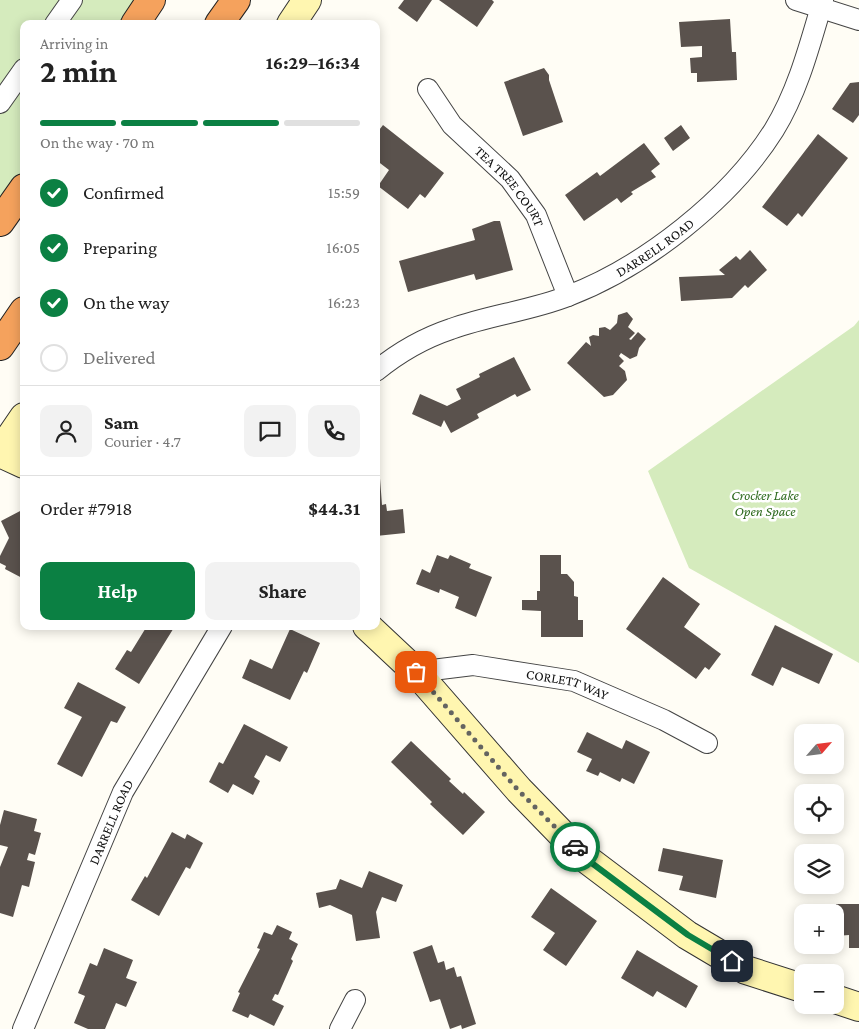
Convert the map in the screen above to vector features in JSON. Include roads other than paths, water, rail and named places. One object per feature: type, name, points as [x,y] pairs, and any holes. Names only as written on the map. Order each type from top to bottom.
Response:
[{"type":"highway","points":[[138,20],[151,0]]},
{"type":"highway","points":[[223,20],[236,0]]},
{"type":"highway","points":[[0,222],[20,194]]},
{"type":"highway","points":[[0,346],[20,318]]},
{"type":"street","points":[[58,20],[72,0]]},
{"type":"street","points":[[294,20],[307,0]]},
{"type":"street","points":[[796,0],[822,4],[859,20]]},
{"type":"street","name":"DARRELL ROAD","points":[[380,368],[396,355],[451,329],[568,296],[636,262],[685,228],[738,176],[774,130],[799,77],[822,4]]},
{"type":"street","points":[[0,103],[20,75]]},
{"type":"street","name":"TEA TREE COURT","points":[[428,89],[452,125],[510,178],[536,215],[568,296]]},
{"type":"street","points":[[20,423],[0,452],[20,462]]},
{"type":"street","name":"DARRELL ROAD","points":[[23,1029],[123,792],[220,630]]},
{"type":"street","points":[[371,630],[416,672],[518,790],[585,858],[688,935],[746,970],[794,985]]},
{"type":"street","name":"CORLETT WAY","points":[[416,672],[473,665],[574,681],[664,720],[707,743]]},
{"type":"street","points":[[340,1029],[355,1000]]},
{"type":"street","points":[[844,1002],[859,1007]]},
{"type":"park label","name":"Crocker Lake Open Space","points":[[765,504]]}]
